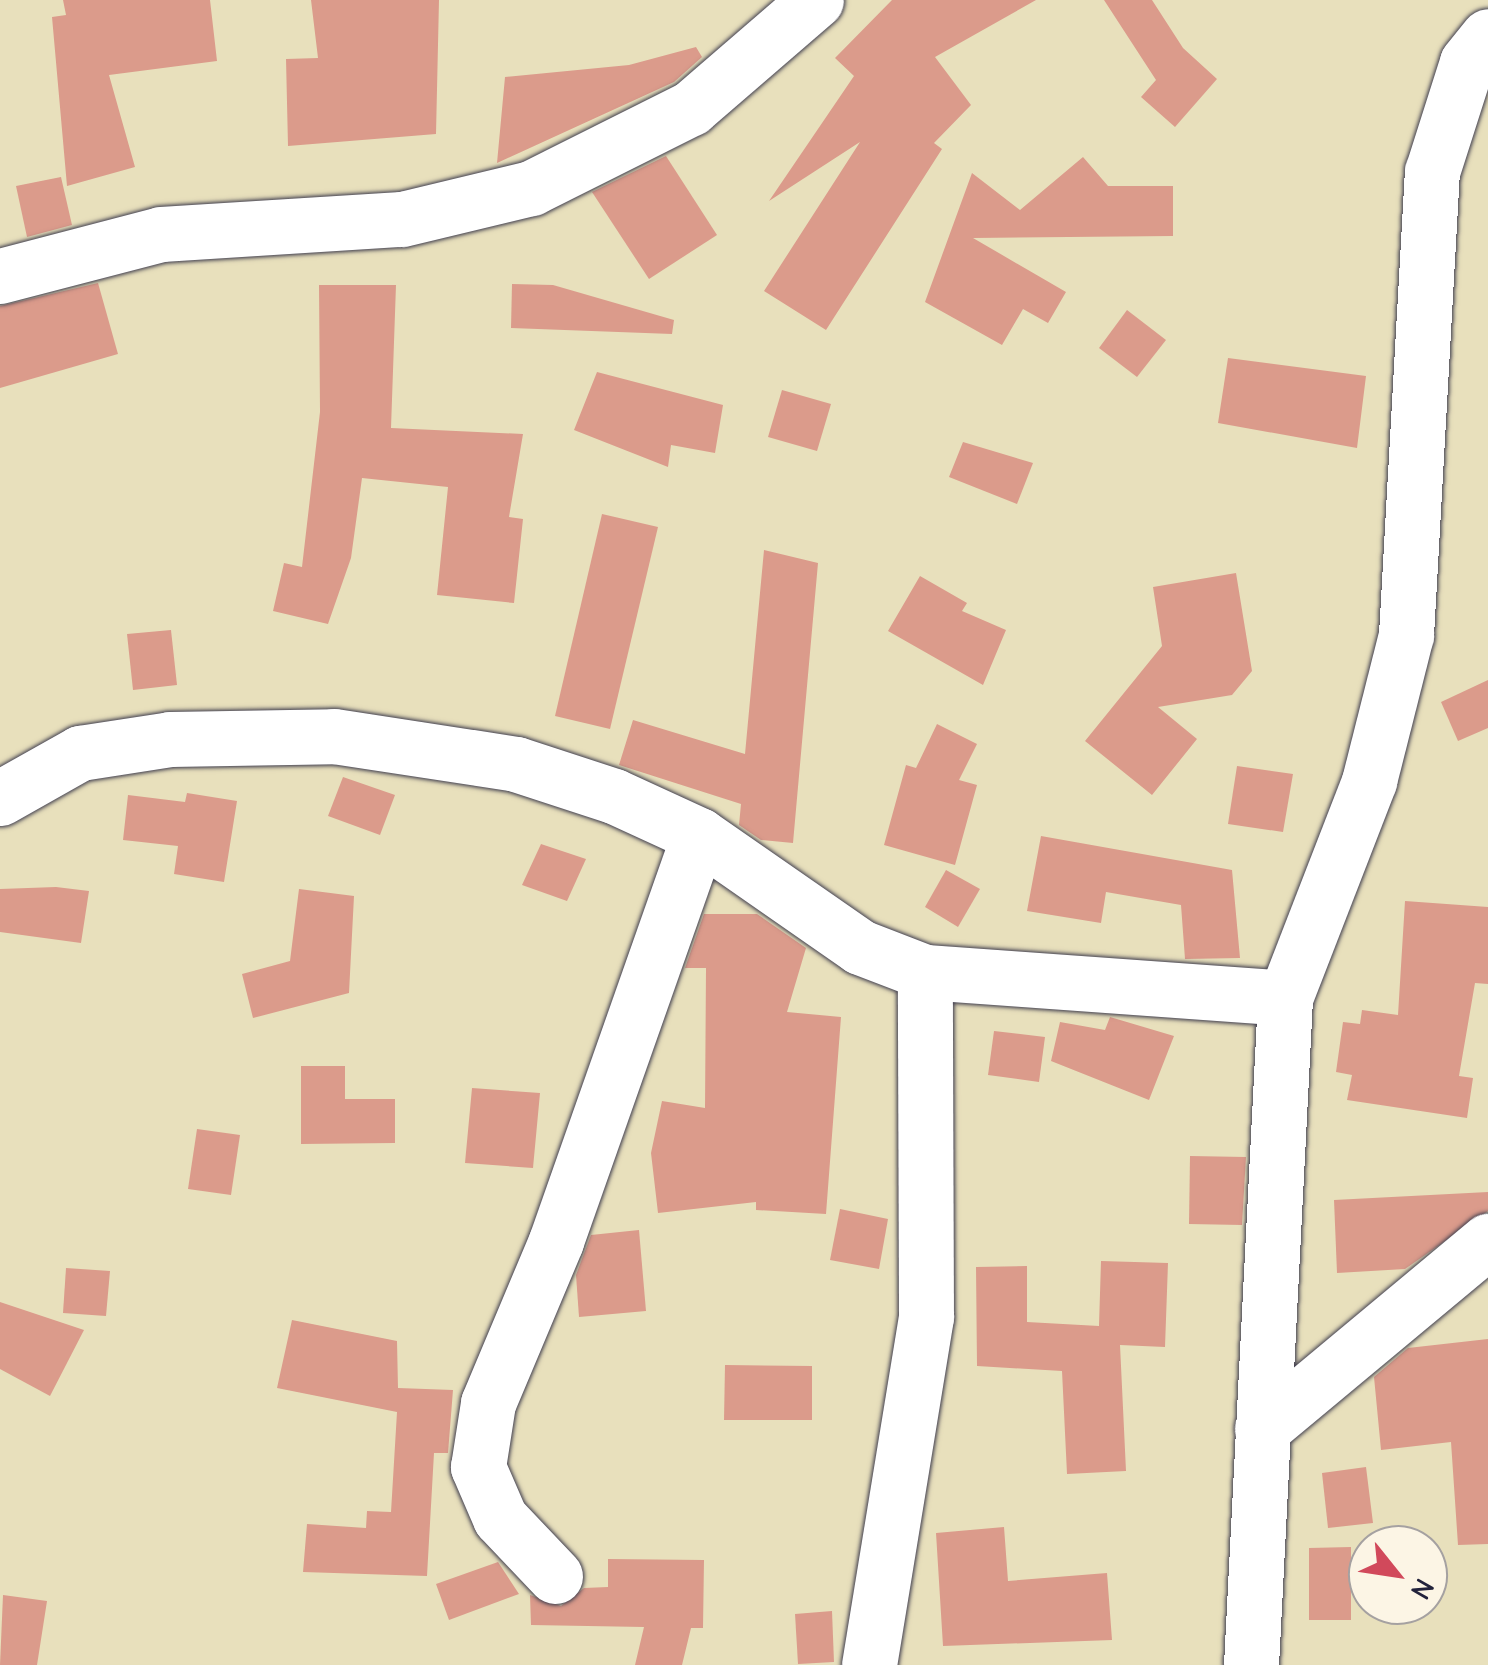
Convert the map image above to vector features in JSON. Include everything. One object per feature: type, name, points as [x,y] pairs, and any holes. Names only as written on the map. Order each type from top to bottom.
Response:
[{"type":"street","points":[[0,276],[161,234],[402,219],[531,188],[691,108],[816,0]]},
{"type":"street","points":[[1251,1665],[1285,998],[1369,781],[1406,636],[1432,172],[1467,62],[1488,36]]},
{"type":"street","points":[[0,798],[80,753],[170,739],[334,736],[516,764],[699,834],[860,947],[925,972],[1285,998]]},
{"type":"street","points":[[555,1576],[500,1518],[478,1468],[488,1402],[556,1241],[699,834]]},
{"type":"street","points":[[869,1665],[926,1317],[925,972]]},
{"type":"street","points":[[1262,1429],[1488,1241]]},
{"type":"building","points":[[63,0],[210,0],[217,61],[109,75],[135,167],[67,186],[52,17],[66,15]]},
{"type":"building","points":[[311,0],[439,0],[436,134],[288,146],[286,59],[318,58]]},
{"type":"building","points":[[892,0],[1036,0],[935,57],[971,105],[934,143],[942,149],[826,330],[764,291],[860,142],[769,201],[854,76],[835,58]]},
{"type":"building","points":[[1104,0],[1152,0],[1183,48],[1217,79],[1175,127],[1141,97],[1156,80]]},
{"type":"building","points":[[696,47],[702,57],[674,82],[497,163],[505,77],[629,65]]},
{"type":"building","points":[[666,156],[717,235],[649,279],[592,192]]},
{"type":"building","points":[[1083,157],[1108,186],[1173,186],[1173,236],[973,238],[1066,292],[1048,323],[1023,309],[1002,345],[925,302],[972,173],[1020,210]]},
{"type":"building","points":[[61,177],[72,225],[27,237],[16,186]]},
{"type":"building","points":[[98,283],[118,354],[0,388],[0,306]]},
{"type":"building","points":[[512,284],[553,285],[674,320],[672,334],[511,328]]},
{"type":"building","points":[[319,285],[396,285],[391,428],[523,434],[509,517],[523,519],[514,603],[437,595],[448,487],[362,478],[351,558],[328,624],[273,611],[284,563],[302,567],[320,412]]},
{"type":"building","points":[[1127,310],[1166,340],[1137,377],[1099,348]]},
{"type":"building","points":[[1228,358],[1366,376],[1357,448],[1218,423]]},
{"type":"building","points":[[597,372],[723,405],[715,453],[671,445],[668,467],[574,430]]},
{"type":"building","points":[[782,390],[831,404],[817,451],[768,437]]},
{"type":"building","points":[[963,442],[1033,463],[1017,504],[949,477]]},
{"type":"building","points":[[602,514],[658,527],[610,729],[555,716]]},
{"type":"building","points":[[764,550],[818,563],[793,843],[761,840],[739,825],[741,804],[619,765],[633,720],[745,754]]},
{"type":"building","points":[[1236,573],[1252,671],[1232,695],[1158,707],[1197,739],[1152,795],[1085,741],[1162,646],[1153,587]]},
{"type":"building","points":[[920,576],[967,603],[962,611],[1006,630],[983,685],[888,631]]},
{"type":"building","points":[[171,630],[177,685],[133,690],[127,634]]},
{"type":"building","points":[[1488,680],[1488,728],[1458,741],[1441,702]]},
{"type":"building","points":[[937,724],[977,744],[959,780],[977,785],[955,865],[884,845],[906,765],[916,768]]},
{"type":"building","points":[[1237,766],[1293,774],[1283,832],[1228,824]]},
{"type":"building","points":[[343,777],[395,795],[380,835],[328,816]]},
{"type":"building","points":[[187,793],[237,801],[224,882],[174,874],[178,846],[123,840],[128,795],[185,802]]},
{"type":"building","points":[[1041,836],[1232,870],[1240,958],[1185,959],[1181,905],[1106,892],[1101,923],[1027,911]]},
{"type":"building","points":[[541,844],[586,859],[567,901],[522,885]]},
{"type":"building","points":[[946,870],[980,889],[958,927],[925,907]]},
{"type":"building","points":[[56,887],[89,891],[81,943],[0,932],[0,889]]},
{"type":"building","points":[[299,889],[354,896],[349,993],[253,1018],[242,974],[290,961]]},
{"type":"building","points":[[1405,901],[1488,907],[1488,984],[1475,983],[1459,1076],[1473,1078],[1467,1118],[1347,1100],[1352,1075],[1336,1072],[1343,1022],[1360,1024],[1362,1010],[1398,1015]]},
{"type":"building","points":[[704,914],[757,914],[806,948],[787,1012],[841,1017],[826,1214],[756,1210],[756,1202],[658,1213],[651,1153],[662,1101],[705,1108],[706,968],[685,968]]},
{"type":"building","points":[[1110,1017],[1174,1036],[1149,1100],[1051,1061],[1060,1022],[1105,1030]]},
{"type":"building","points":[[994,1031],[1045,1037],[1039,1082],[988,1075]]},
{"type":"building","points":[[301,1066],[345,1066],[345,1099],[395,1099],[395,1143],[301,1144]]},
{"type":"building","points":[[472,1088],[540,1093],[533,1168],[465,1163]]},
{"type":"building","points":[[197,1129],[240,1135],[231,1195],[188,1189]]},
{"type":"building","points":[[1190,1156],[1246,1157],[1242,1225],[1189,1224]]},
{"type":"building","points":[[1488,1192],[1488,1211],[1405,1269],[1337,1273],[1334,1200]]},
{"type":"building","points":[[840,1209],[888,1219],[879,1269],[830,1260]]},
{"type":"building","points":[[639,1230],[646,1311],[579,1317],[576,1275],[591,1235]]},
{"type":"building","points":[[1101,1261],[1168,1263],[1165,1347],[1120,1345],[1126,1471],[1067,1474],[1062,1371],[977,1366],[976,1267],[1027,1266],[1027,1322],[1099,1326]]},
{"type":"building","points":[[66,1268],[110,1271],[106,1316],[63,1313]]},
{"type":"building","points":[[0,1302],[84,1330],[50,1396],[0,1369]]},
{"type":"building","points":[[292,1320],[397,1341],[398,1388],[453,1390],[448,1453],[434,1453],[427,1576],[303,1572],[307,1524],[366,1528],[367,1511],[391,1512],[397,1412],[277,1388]]},
{"type":"building","points":[[1488,1339],[1488,1544],[1458,1545],[1451,1442],[1381,1450],[1374,1377],[1408,1348]]},
{"type":"building","points":[[725,1365],[812,1366],[812,1420],[724,1420]]},
{"type":"building","points":[[1366,1467],[1373,1523],[1328,1528],[1322,1473]]},
{"type":"building","points":[[1004,1527],[1008,1581],[1107,1573],[1112,1640],[943,1646],[936,1533]]},
{"type":"building","points":[[1348,1547],[1348,1620],[1309,1620],[1309,1548]]},
{"type":"building","points":[[608,1559],[704,1560],[703,1628],[691,1628],[682,1665],[635,1665],[644,1627],[531,1625],[530,1595],[561,1606],[584,1588],[608,1587]]},
{"type":"building","points":[[498,1562],[519,1594],[449,1620],[436,1584]]},
{"type":"building","points":[[3,1595],[47,1601],[37,1665],[0,1665]]},
{"type":"building","points":[[832,1611],[834,1662],[798,1664],[795,1614]]}]
